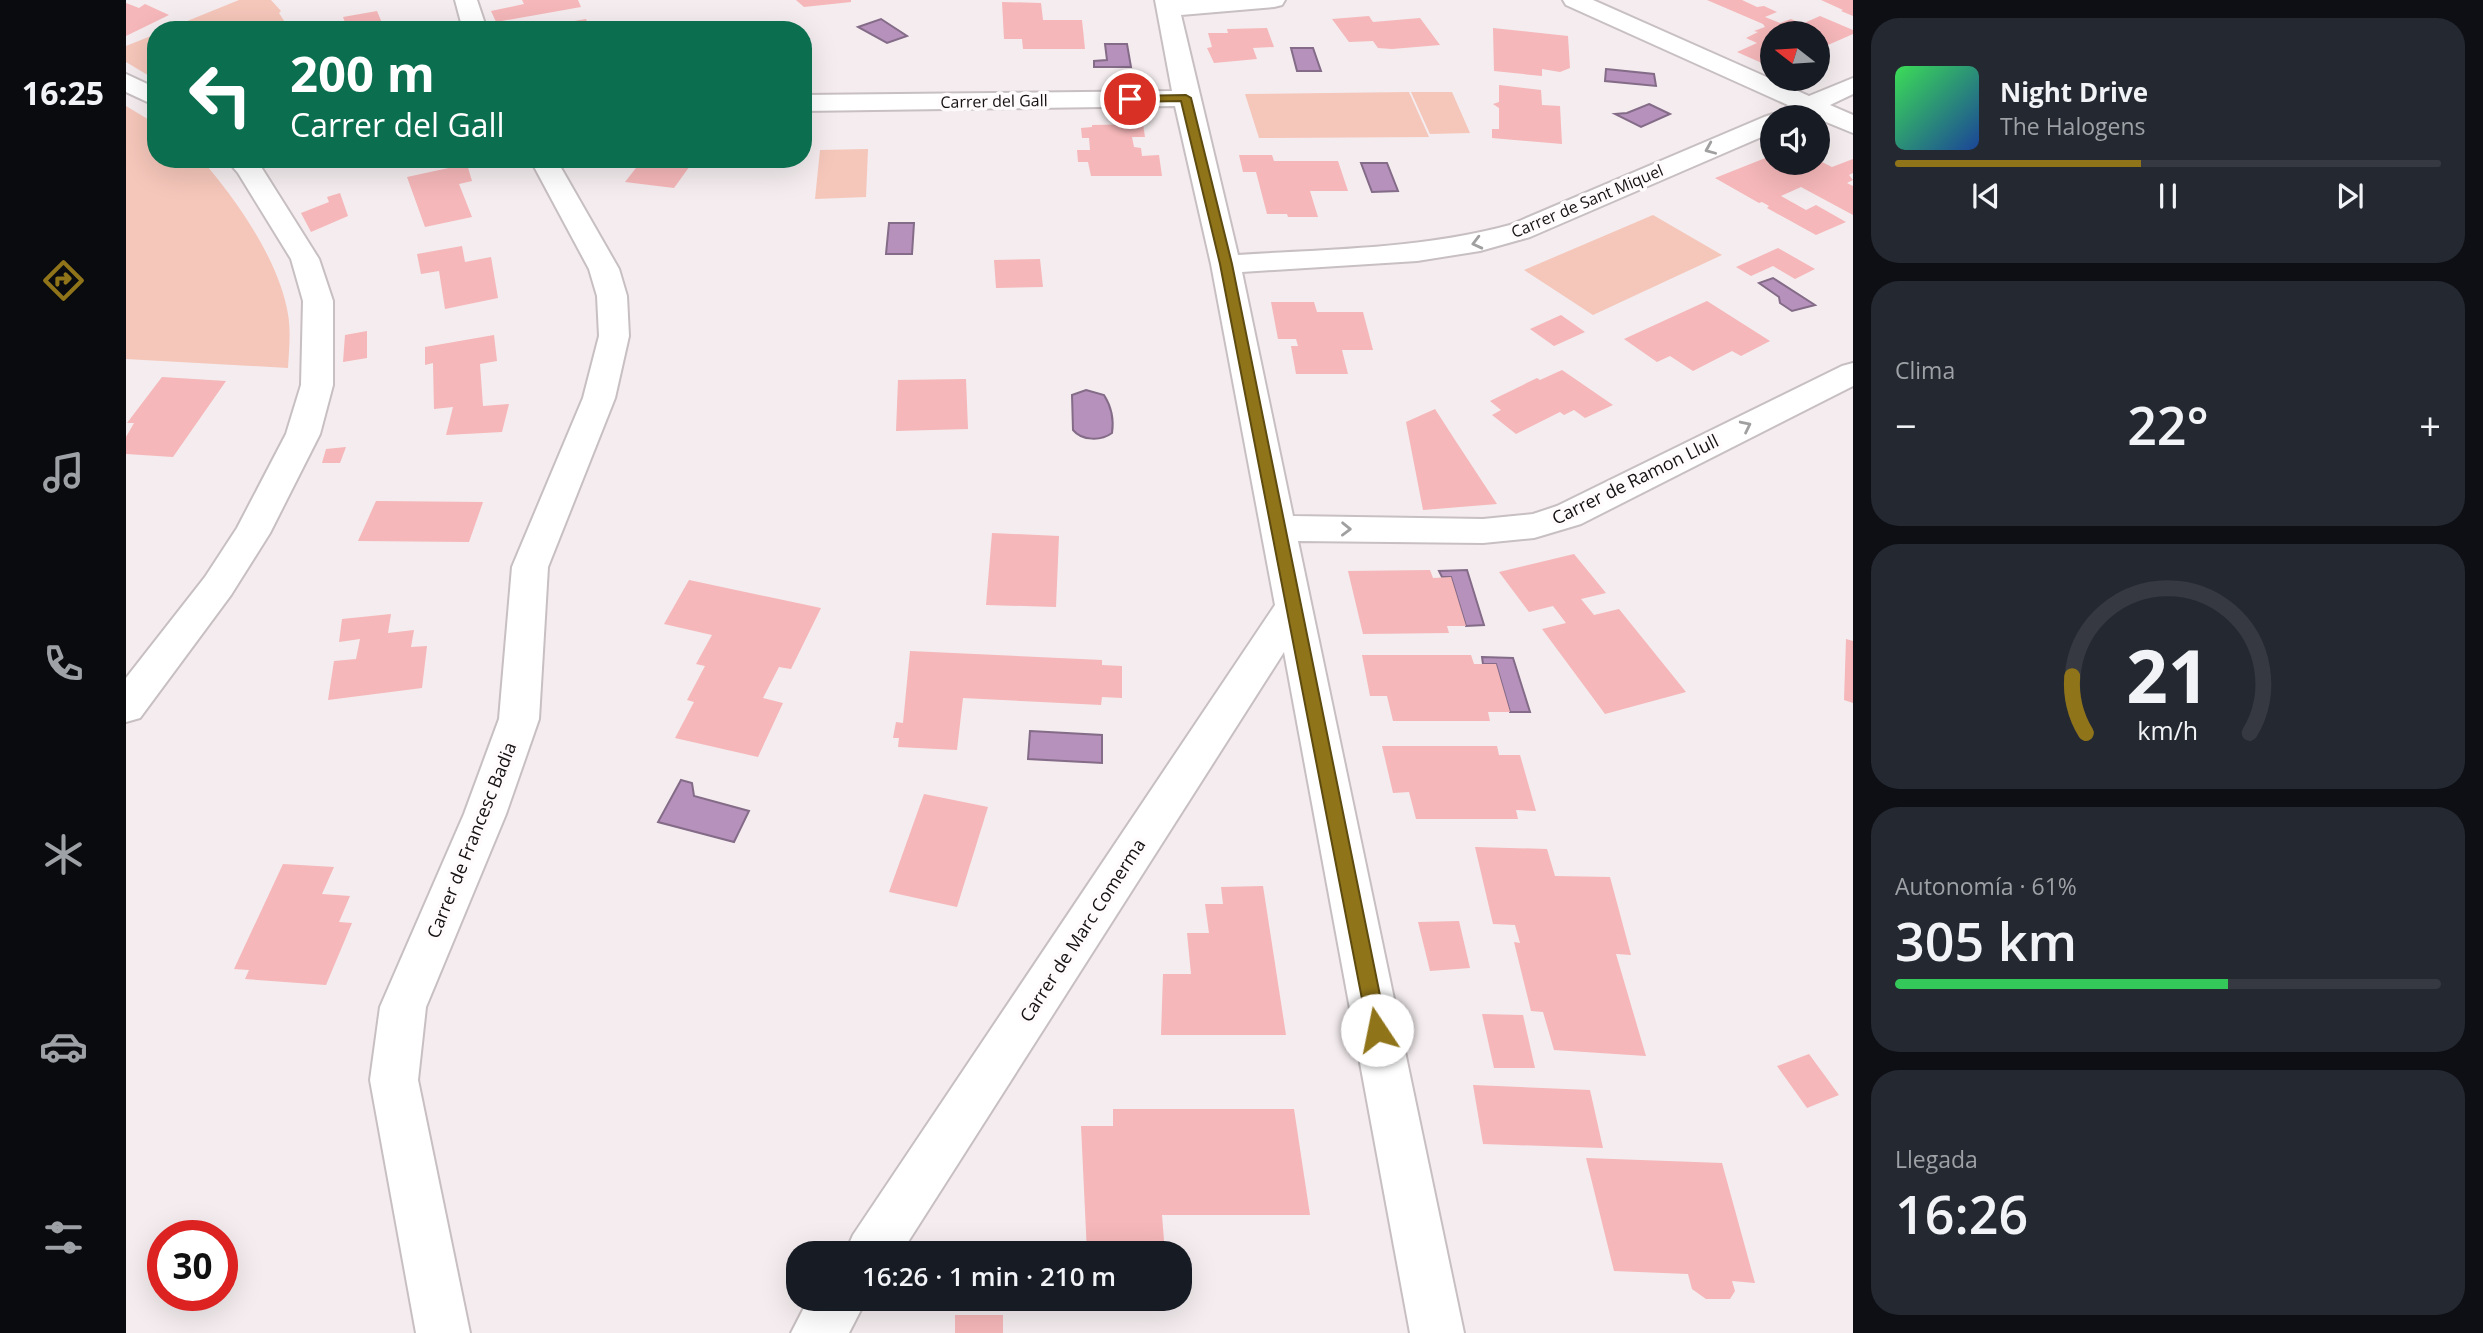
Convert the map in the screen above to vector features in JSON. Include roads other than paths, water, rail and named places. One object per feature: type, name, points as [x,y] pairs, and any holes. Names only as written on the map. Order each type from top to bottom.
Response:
[{"type":"street","points":[[466,0],[472,21]]},
{"type":"street","points":[[1274,0],[1167,4],[1186,98],[1226,264],[1437,1333]]},
{"type":"street","points":[[1574,0],[1808,105]]},
{"type":"street","points":[[126,81],[147,94]]},
{"type":"street","points":[[1812,105],[1853,85]]},
{"type":"street","name":"Carrer del Gall","points":[[812,103],[1186,98]]},
{"type":"street","points":[[1830,115],[1853,125]]},
{"type":"street","name":"Carrer de Sant Miquel","points":[[1226,264],[1417,252],[1470,245],[1520,231],[1760,128]]},
{"type":"street","points":[[126,707],[218,586],[252,533],[303,434],[317,385],[318,301],[305,259],[249,168]]},
{"type":"street","name":"Carrer de Francesc Badia","points":[[443,1333],[394,1080],[403,1007],[485,814],[519,719],[530,567],[599,398],[614,336],[612,296],[604,269],[548,168]]},
{"type":"street","name":"Carrer de Ramon Llull","points":[[1278,528],[1483,531],[1534,526],[1569,515],[1853,373]]},
{"type":"street","name":"Carrer de Marc Comerma","points":[[879,1241],[1293,607]]},
{"type":"street","points":[[818,1333],[832,1311]]}]
